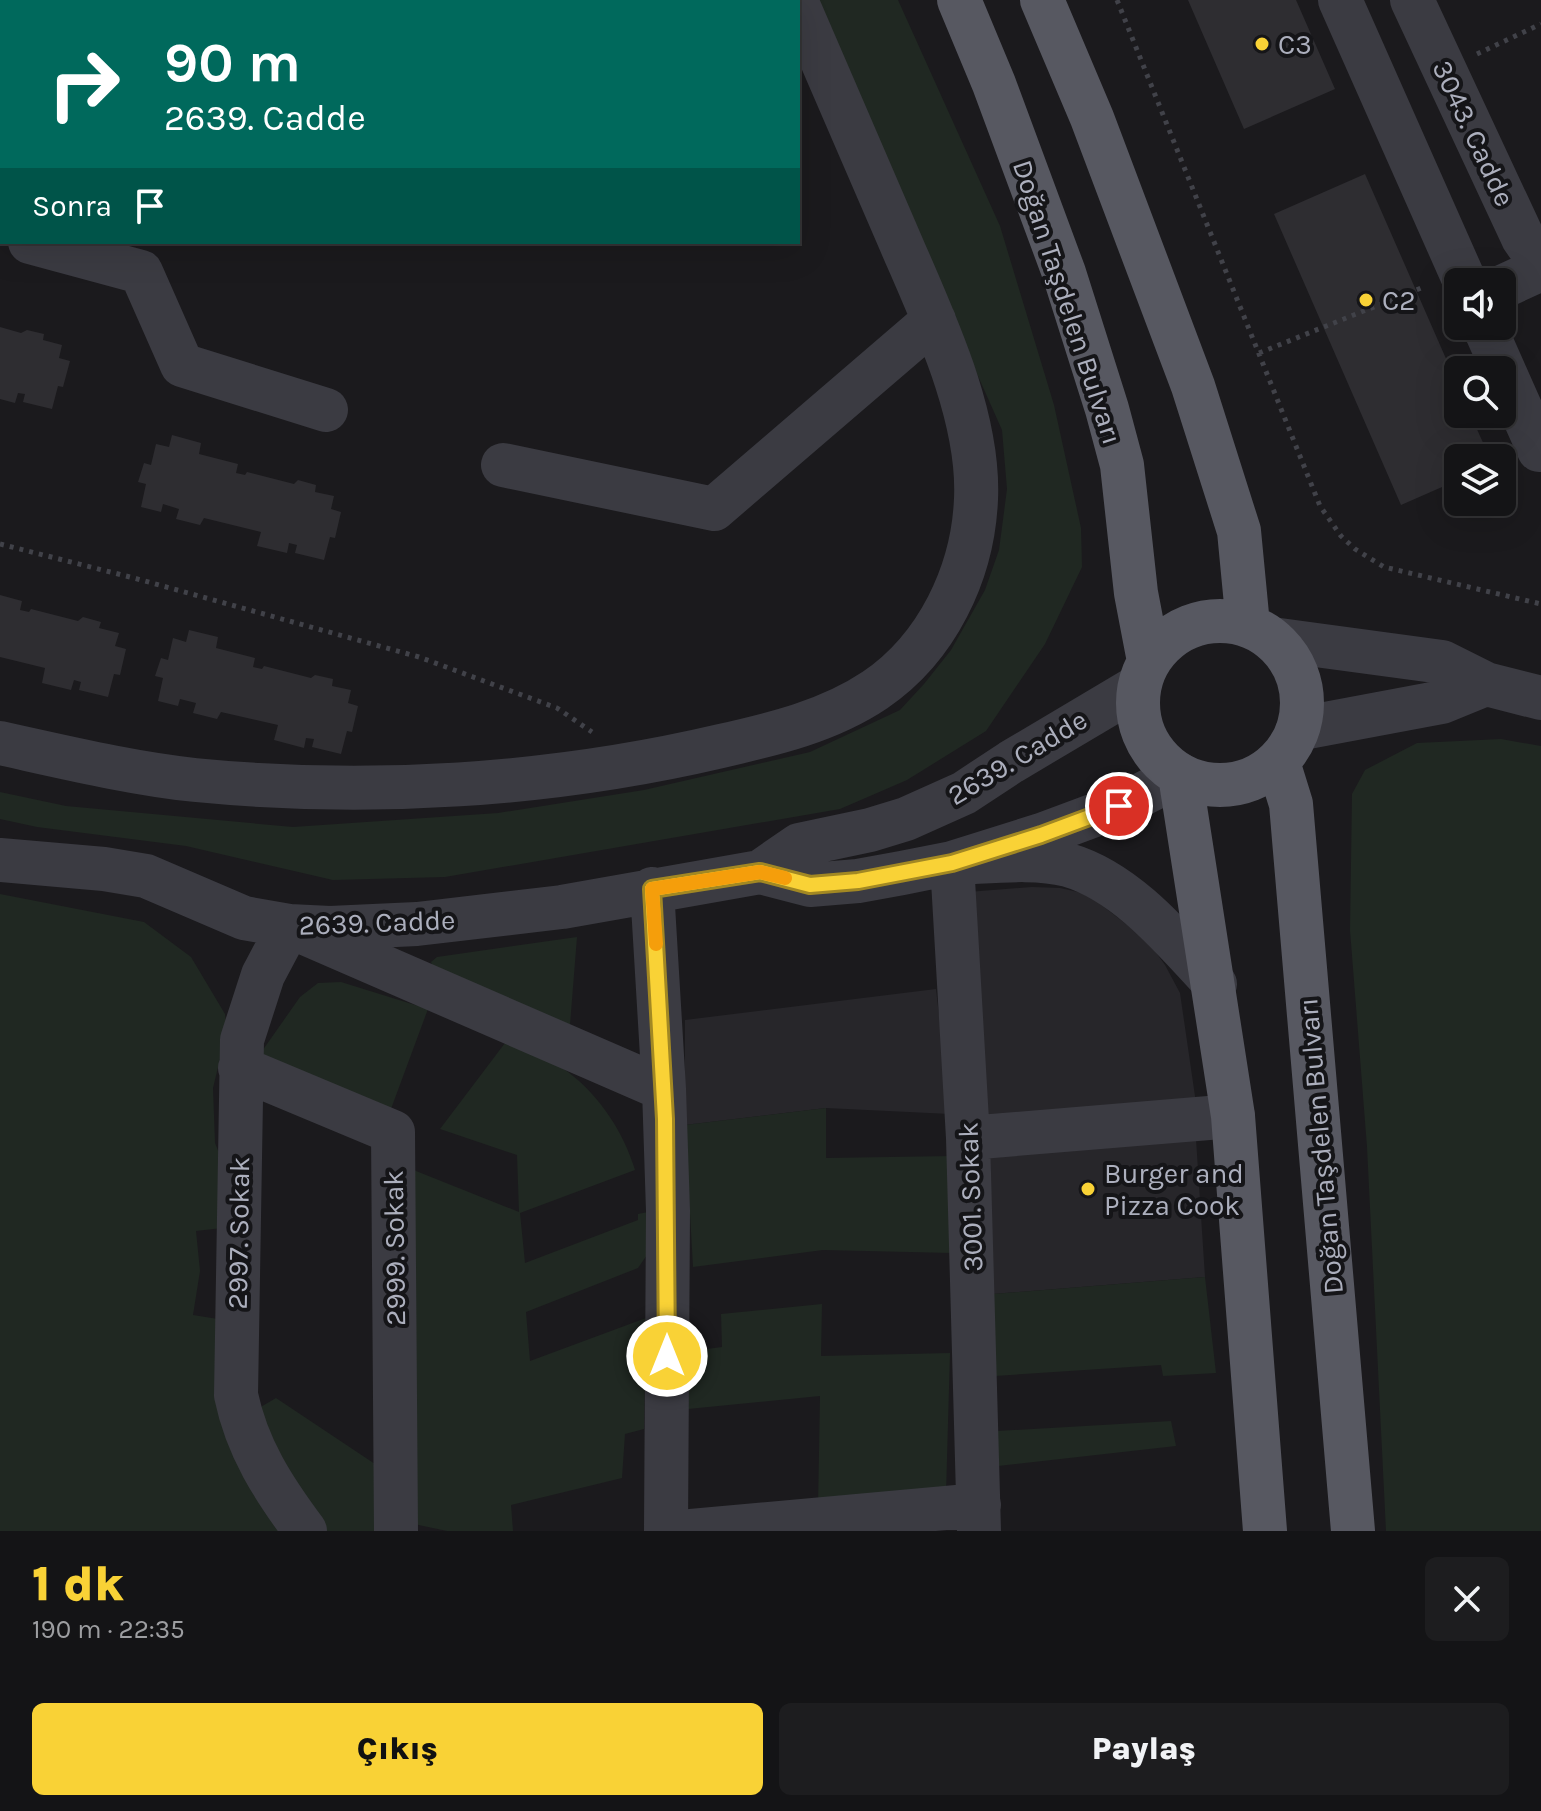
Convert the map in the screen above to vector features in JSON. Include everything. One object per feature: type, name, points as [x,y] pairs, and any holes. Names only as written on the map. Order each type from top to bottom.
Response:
[{"type":"main road","name":"Doğan Taşdelen Bulvarı","points":[[959,0],[994,84],[1064,273],[1107,409],[1122,465],[1136,593],[1144,674],[1138,712],[1145,737],[1160,759],[1180,775]]},
{"type":"main road","points":[[1042,0],[1092,118],[1193,386],[1239,531],[1260,632]]},
{"type":"main road","points":[[1144,674],[1160,646],[1191,625],[1229,621],[1260,632]]},
{"type":"main road","name":"Doğan Taşdelen Bulvarı","points":[[1260,632],[1289,658],[1299,680],[1302,704],[1288,745],[1291,804],[1353,1531]]},
{"type":"main road","points":[[1265,1531],[1233,1116],[1215,984],[1180,775],[1213,785],[1248,781],[1288,745]]},
{"type":"street","points":[[1340,0],[1458,268]]},
{"type":"street","name":"3043. Cadde","points":[[1412,0],[1523,238],[1541,267]]},
{"type":"street","points":[[0,743],[191,780],[331,788],[464,784],[632,764],[767,736],[822,718],[877,689],[902,668],[936,627],[959,581],[969,552],[976,494],[971,436],[934,320],[800,9]]},
{"type":"street","points":[[37,244],[141,272],[182,365],[326,410]]},
{"type":"street","points":[[1516,280],[1541,267]]},
{"type":"street","points":[[503,465],[714,509],[934,320]]},
{"type":"street","points":[[1490,340],[1539,450]]},
{"type":"street","points":[[1260,632],[1442,662],[1486,684],[1541,698]]},
{"type":"street","name":"2639. Cadde","points":[[760,872],[799,845],[894,823],[964,793],[1144,674]]},
{"type":"street","points":[[1288,745],[1442,702],[1486,684]]},
{"type":"street","name":"2639. Cadde","points":[[0,860],[146,876],[244,918],[289,926],[330,928],[462,920],[562,907],[760,872],[810,885],[952,863],[1079,822],[1180,775]]},
{"type":"street","points":[[952,863],[1026,861],[1068,865],[1089,874],[1133,902],[1165,930],[1215,984]]},
{"type":"street","name":"3001. Sokak","points":[[952,863],[968,1138],[979,1518]]},
{"type":"street","points":[[652,889],[668,1211],[666,1531]]},
{"type":"street","points":[[289,926],[664,1089]]},
{"type":"street","name":"2997. Sokak","points":[[289,926],[263,975],[242,1040],[236,1395],[241,1423],[264,1474],[305,1531]]},
{"type":"street","name":"2999. Sokak","points":[[240,1068],[393,1132],[396,1531]]},
{"type":"street","points":[[968,1138],[1233,1116]]},
{"type":"street","points":[[691,1531],[979,1518]]},
{"type":"path","points":[[1117,0],[1320,506],[1341,536],[1384,567],[1541,604]]},
{"type":"path","points":[[1444,69],[1541,24]]},
{"type":"path","points":[[1259,353],[1444,284]]},
{"type":"path","points":[[0,544],[419,657],[557,708],[632,764]]},
{"type":"shaded area","points":[[811,0],[898,0],[1000,226],[1054,405],[1081,528],[1082,567],[1045,644],[986,731],[907,780],[840,809],[445,877],[333,880],[186,846],[37,827],[0,819],[0,792],[66,806],[293,827],[498,813],[644,790],[810,752],[900,710],[951,650],[985,590],[999,550],[1007,489],[1002,430]]},
{"type":"shaded area","points":[[1501,739],[1541,746],[1541,1531],[1386,1531],[1367,1147],[1350,930],[1352,794],[1365,770],[1417,743]]},
{"type":"shaded area","points":[[1060,888],[1087,894],[1147,940],[1180,993],[1196,1103],[988,1120],[968,892]]},
{"type":"shaded area","points":[[0,894],[144,922],[191,957],[225,1014],[227,1030],[213,1088],[215,1143],[226,1170],[222,1228],[196,1231],[200,1271],[193,1315],[218,1319],[280,1531],[0,1531]]},
{"type":"shaded area","points":[[577,937],[570,1025],[431,962],[437,957]]},
{"type":"shaded area","points":[[341,982],[428,1009],[388,1117],[260,1054],[300,997],[318,983]]},
{"type":"shaded area","points":[[936,989],[950,1114],[826,1108],[685,1125],[685,1020]]},
{"type":"shaded area","points":[[505,1043],[553,1063],[580,1082],[609,1116],[635,1170],[520,1213],[525,1263],[638,1220],[638,1214],[648,1212],[649,1252],[638,1268],[526,1312],[530,1361],[646,1318],[644,1429],[625,1434],[622,1478],[511,1505],[513,1531],[447,1531],[414,1524],[411,1169],[519,1212],[517,1155],[440,1129]]},
{"type":"shaded area","points":[[826,1108],[826,1158],[953,1156],[952,1253],[823,1250],[693,1267],[685,1125]]},
{"type":"shaded area","points":[[1196,1139],[1205,1277],[993,1294],[990,1152]]},
{"type":"shaded area","points":[[1205,1277],[1216,1373],[1163,1376],[1161,1365],[995,1376],[993,1294]]},
{"type":"shaded area","points":[[822,1304],[821,1356],[950,1353],[946,1494],[818,1507],[820,1396],[688,1409],[691,1351],[722,1347],[721,1314]]},
{"type":"shaded area","points":[[276,1398],[381,1468],[376,1531],[325,1531],[289,1486],[259,1408]]},
{"type":"shaded area","points":[[1171,1421],[1176,1446],[998,1466],[997,1431]]},
{"type":"building","name":"C3","points":[[1188,0],[1296,0],[1335,89],[1244,129]]},
{"type":"building","name":"C2","points":[[1365,174],[1445,356],[1444,428],[1476,428],[1484,444],[1444,444],[1444,486],[1401,505],[1274,214]]},
{"type":"building","points":[[0,327],[21,333],[27,330],[44,334],[43,340],[62,345],[59,358],[70,361],[63,387],[58,386],[52,409],[23,402],[25,394],[18,393],[15,403],[0,399]]},
{"type":"building","points":[[172,435],[201,443],[199,454],[238,464],[236,473],[245,475],[247,472],[294,484],[298,480],[316,485],[315,492],[334,496],[331,509],[341,512],[335,538],[330,537],[324,560],[295,553],[297,545],[289,543],[287,553],[257,546],[261,532],[204,518],[200,525],[176,519],[179,509],[163,504],[161,512],[141,507],[146,484],[138,482],[144,463],[151,465],[156,444],[169,447]]},
{"type":"building","points":[[0,595],[22,601],[20,610],[29,612],[31,609],[78,621],[83,617],[101,622],[99,628],[119,633],[115,646],[126,649],[120,675],[114,674],[108,697],[79,690],[81,682],[74,680],[71,690],[42,683],[45,668],[0,657]]},
{"type":"building","points":[[189,630],[218,637],[216,648],[255,658],[253,667],[262,669],[264,666],[311,678],[315,675],[333,679],[332,686],[351,690],[348,703],[358,706],[352,732],[347,731],[341,754],[312,747],[314,739],[306,738],[304,748],[274,740],[278,725],[221,712],[217,719],[193,713],[196,703],[180,699],[178,706],[158,701],[163,678],[155,676],[161,658],[168,660],[173,638],[186,642]]},
{"type":"slow traffic","points":[[656,944],[652,889],[760,872],[785,878]]},
{"type":"place","name":"C3","points":[[1262,44]]},
{"type":"place","name":"C2","points":[[1366,300]]},
{"type":"place","name":"Burger and Pizza Cook","points":[[1088,1189]]},
{"type":"route","points":[[667,1356],[668,1211],[652,889],[760,872],[810,885],[858,881],[952,863],[1119,806]]}]
